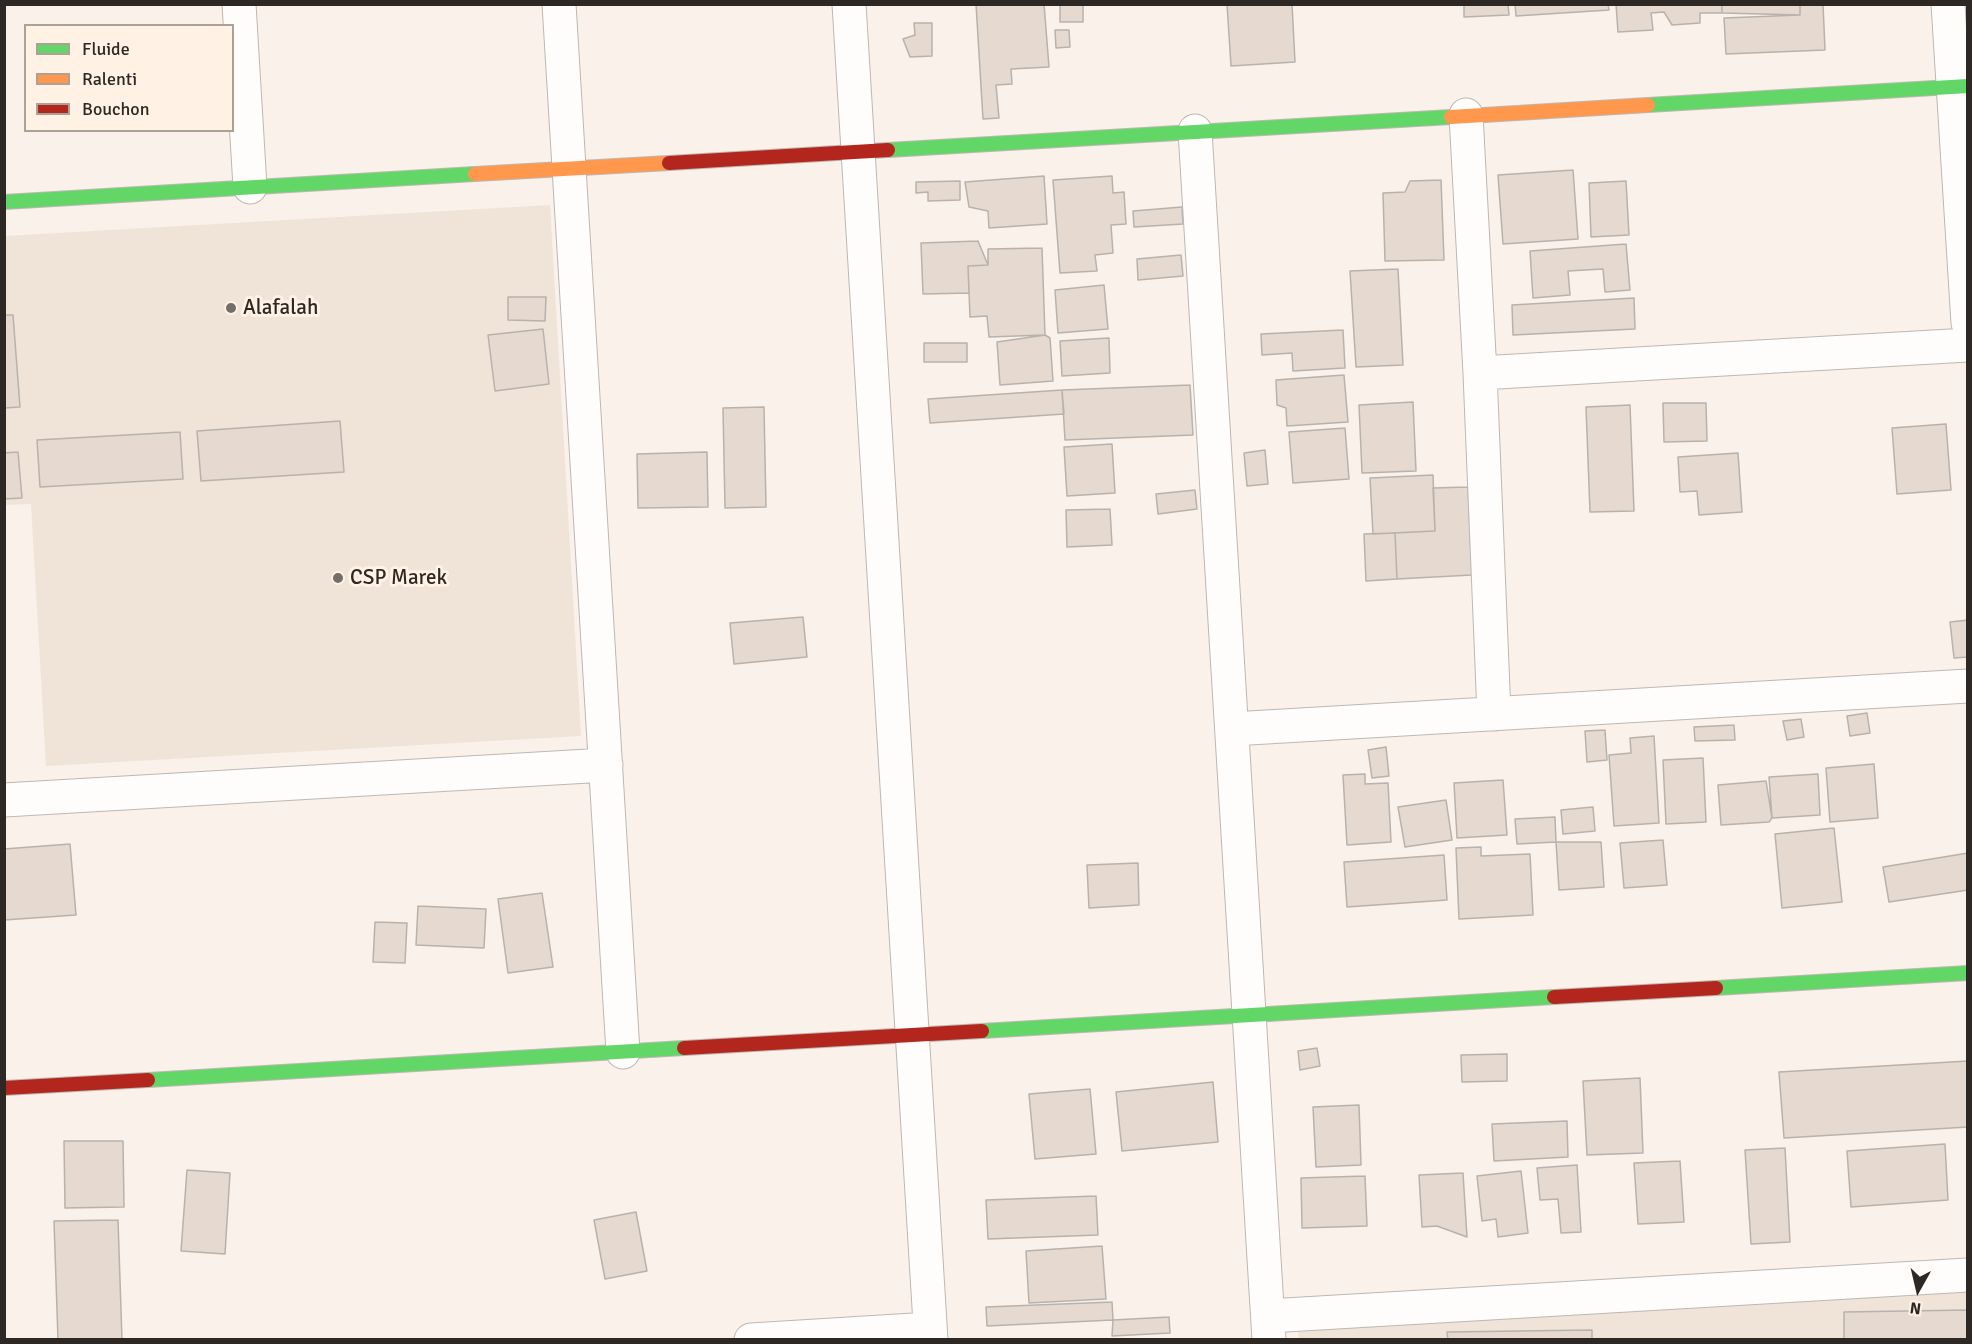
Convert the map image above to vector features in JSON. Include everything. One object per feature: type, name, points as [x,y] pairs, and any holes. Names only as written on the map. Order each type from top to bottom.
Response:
[{"type":"street","points":[[239,4],[250,187]]},
{"type":"street","points":[[559,4],[623,1052]]},
{"type":"street","points":[[751,1340],[930,1334],[849,4]]},
{"type":"street","points":[[1948,4],[1960,87],[1968,323]]},
{"type":"street","points":[[4,202],[1960,87]]},
{"type":"street","points":[[1466,116],[1480,373],[1494,714]]},
{"type":"street","points":[[1195,131],[1269,1328],[1968,1275]]},
{"type":"street","points":[[1480,373],[1968,345]]},
{"type":"street","points":[[1232,729],[1968,686]]},
{"type":"street","points":[[4,800],[606,765]]},
{"type":"street","points":[[4,1088],[1968,973]]},
{"type":"shaded area","points":[[550,205],[581,736],[46,766],[31,504],[5,505],[5,236]]},
{"type":"shaded area","points":[[1967,1289],[1967,1339],[1299,1340],[1298,1330]]},
{"type":"building","points":[[976,4],[1044,4],[1049,67],[1011,69],[1012,84],[996,85],[999,118],[983,119]]},
{"type":"building","points":[[1060,4],[1083,4],[1083,22],[1060,22]]},
{"type":"building","points":[[1227,4],[1292,4],[1295,62],[1231,66]]},
{"type":"building","points":[[1464,4],[1508,4],[1509,15],[1464,17]]},
{"type":"building","points":[[1515,4],[1608,4],[1609,10],[1516,16]]},
{"type":"building","points":[[1616,4],[1722,4],[1722,13],[1700,13],[1700,23],[1672,25],[1664,12],[1651,13],[1653,30],[1618,32]]},
{"type":"building","points":[[1722,4],[1800,4],[1800,15],[1722,13]]},
{"type":"building","points":[[1800,4],[1823,4],[1825,50],[1726,54],[1724,18],[1800,15]]},
{"type":"building","points":[[914,23],[932,23],[932,56],[910,57],[903,39],[915,35]]},
{"type":"building","points":[[1055,30],[1069,30],[1070,47],[1056,48]]},
{"type":"building","points":[[1573,170],[1578,239],[1503,244],[1498,175]]},
{"type":"building","points":[[1044,176],[1047,224],[989,228],[988,211],[969,207],[965,182]]},
{"type":"building","points":[[1112,176],[1113,193],[1124,192],[1126,224],[1111,225],[1113,253],[1095,255],[1097,271],[1060,273],[1053,180]]},
{"type":"building","points":[[1441,180],[1444,260],[1385,261],[1383,193],[1405,192],[1410,181]]},
{"type":"building","points":[[960,181],[960,200],[928,201],[928,192],[916,193],[916,182]]},
{"type":"building","points":[[1626,181],[1629,235],[1591,237],[1589,183]]},
{"type":"building","points":[[1182,207],[1183,224],[1134,227],[1133,211]]},
{"type":"building","points":[[978,241],[988,265],[968,266],[969,293],[923,294],[921,243]]},
{"type":"building","points":[[1626,244],[1630,290],[1605,292],[1603,269],[1568,271],[1570,295],[1533,298],[1530,251]]},
{"type":"building","points":[[1042,248],[1045,335],[989,337],[987,316],[970,317],[968,266],[988,265],[988,249]]},
{"type":"building","points":[[1181,255],[1183,276],[1138,280],[1137,259]]},
{"type":"building","points":[[1398,269],[1403,365],[1356,367],[1350,271]]},
{"type":"building","points":[[1104,285],[1108,329],[1058,333],[1055,290]]},
{"type":"building","points":[[508,297],[546,297],[545,321],[508,320]]},
{"type":"building","points":[[1634,298],[1635,329],[1513,335],[1512,305]]},
{"type":"building","points":[[4,315],[13,315],[20,407],[4,408]]},
{"type":"building","points":[[543,329],[549,384],[495,391],[488,335]]},
{"type":"building","points":[[1343,330],[1345,368],[1293,371],[1292,353],[1262,355],[1261,334]]},
{"type":"building","points":[[1045,335],[1050,338],[1053,381],[1000,385],[997,342]]},
{"type":"building","points":[[1109,338],[1110,373],[1062,376],[1060,341]]},
{"type":"building","points":[[924,343],[967,343],[967,362],[924,362]]},
{"type":"building","points":[[1344,375],[1348,422],[1287,426],[1286,408],[1277,405],[1276,380]]},
{"type":"building","points":[[1190,385],[1193,435],[1065,440],[1062,390]]},
{"type":"building","points":[[1062,390],[1064,414],[930,423],[928,399]]},
{"type":"building","points":[[1413,402],[1416,471],[1362,473],[1359,405]]},
{"type":"building","points":[[1663,403],[1706,403],[1707,441],[1664,442]]},
{"type":"building","points":[[1630,405],[1634,511],[1590,512],[1586,407]]},
{"type":"building","points":[[764,407],[766,507],[725,508],[723,408]]},
{"type":"building","points":[[340,421],[344,472],[201,481],[197,431]]},
{"type":"building","points":[[1946,424],[1951,490],[1897,494],[1892,428]]},
{"type":"building","points":[[1345,428],[1349,479],[1293,483],[1289,432]]},
{"type":"building","points":[[180,432],[183,479],[40,487],[37,440]]},
{"type":"building","points":[[1112,444],[1115,493],[1067,496],[1064,447]]},
{"type":"building","points":[[1265,450],[1268,484],[1247,486],[1244,453]]},
{"type":"building","points":[[18,452],[22,498],[4,499],[4,453]]},
{"type":"building","points":[[707,452],[708,507],[638,508],[637,454]]},
{"type":"building","points":[[1738,453],[1742,512],[1699,515],[1697,491],[1680,492],[1678,457]]},
{"type":"building","points":[[1433,475],[1435,531],[1373,534],[1370,478]]},
{"type":"building","points":[[1468,487],[1472,575],[1397,579],[1395,533],[1435,531],[1433,488]]},
{"type":"building","points":[[1195,490],[1197,509],[1158,514],[1156,494]]},
{"type":"building","points":[[1110,509],[1112,545],[1067,547],[1066,510]]},
{"type":"building","points":[[1395,533],[1397,579],[1366,581],[1364,534]]},
{"type":"building","points":[[803,617],[807,657],[734,664],[730,623]]},
{"type":"building","points":[[1968,620],[1968,657],[1954,658],[1950,622]]},
{"type":"building","points":[[1867,713],[1870,733],[1850,736],[1847,716]]},
{"type":"building","points":[[1801,719],[1804,737],[1787,740],[1783,721]]},
{"type":"building","points":[[1734,725],[1735,740],[1695,741],[1694,727]]},
{"type":"building","points":[[1605,730],[1607,760],[1587,762],[1585,731]]},
{"type":"building","points":[[1654,736],[1659,823],[1614,826],[1609,755],[1631,753],[1630,738]]},
{"type":"building","points":[[1386,747],[1389,776],[1372,778],[1368,750]]},
{"type":"building","points":[[1703,758],[1706,822],[1666,824],[1663,760]]},
{"type":"building","points":[[1874,764],[1878,818],[1830,822],[1826,768]]},
{"type":"building","points":[[1365,774],[1365,784],[1388,783],[1391,842],[1347,845],[1343,775]]},
{"type":"building","points":[[1818,774],[1820,815],[1772,818],[1769,777]]},
{"type":"building","points":[[1503,780],[1507,835],[1457,838],[1454,783]]},
{"type":"building","points":[[1766,781],[1772,818],[1769,822],[1721,825],[1718,785]]},
{"type":"building","points":[[1446,800],[1452,840],[1405,847],[1398,807]]},
{"type":"building","points":[[1593,807],[1595,831],[1563,834],[1561,810]]},
{"type":"building","points":[[1555,817],[1556,842],[1517,844],[1515,819]]},
{"type":"building","points":[[1834,828],[1842,902],[1782,908],[1775,834]]},
{"type":"building","points":[[1663,840],[1667,885],[1624,888],[1620,843]]},
{"type":"building","points":[[1556,842],[1601,842],[1604,887],[1559,890]]},
{"type":"building","points":[[70,844],[76,915],[4,920],[4,849]]},
{"type":"building","points":[[1481,847],[1481,856],[1530,854],[1533,915],[1459,919],[1456,848]]},
{"type":"building","points":[[1968,853],[1968,890],[1889,902],[1883,867]]},
{"type":"building","points":[[1444,855],[1447,900],[1347,907],[1344,862]]},
{"type":"building","points":[[1138,863],[1139,905],[1089,908],[1087,865]]},
{"type":"building","points":[[542,893],[553,967],[508,973],[498,899]]},
{"type":"building","points":[[418,906],[486,909],[484,948],[416,945]]},
{"type":"building","points":[[375,922],[407,923],[405,963],[373,962]]},
{"type":"building","points":[[1317,1048],[1320,1066],[1300,1070],[1298,1051]]},
{"type":"building","points":[[1507,1054],[1507,1081],[1462,1082],[1461,1055]]},
{"type":"building","points":[[1968,1061],[1968,1127],[1784,1138],[1779,1072]]},
{"type":"building","points":[[1640,1078],[1643,1153],[1587,1155],[1583,1081]]},
{"type":"building","points":[[1213,1082],[1218,1142],[1122,1151],[1116,1092]]},
{"type":"building","points":[[1090,1089],[1096,1154],[1035,1159],[1029,1094]]},
{"type":"building","points":[[1359,1105],[1361,1165],[1316,1167],[1313,1107]]},
{"type":"building","points":[[1567,1121],[1568,1157],[1494,1161],[1492,1124]]},
{"type":"building","points":[[64,1141],[123,1141],[124,1207],[65,1208]]},
{"type":"building","points":[[1945,1144],[1948,1200],[1851,1207],[1847,1151]]},
{"type":"building","points":[[1785,1148],[1790,1242],[1751,1244],[1745,1150]]},
{"type":"building","points":[[1680,1161],[1684,1222],[1638,1224],[1634,1163]]},
{"type":"building","points":[[1577,1165],[1581,1232],[1561,1233],[1558,1199],[1540,1200],[1537,1168]]},
{"type":"building","points":[[187,1170],[230,1173],[225,1254],[181,1251]]},
{"type":"building","points":[[1521,1171],[1528,1233],[1498,1237],[1496,1219],[1482,1221],[1477,1176]]},
{"type":"building","points":[[1463,1173],[1467,1237],[1437,1226],[1422,1227],[1419,1175]]},
{"type":"building","points":[[1365,1176],[1367,1226],[1302,1228],[1301,1178]]},
{"type":"building","points":[[1096,1196],[1098,1235],[988,1239],[986,1200]]},
{"type":"building","points":[[636,1212],[647,1271],[605,1279],[594,1220]]},
{"type":"building","points":[[118,1220],[122,1340],[58,1340],[54,1221]]},
{"type":"building","points":[[1102,1246],[1106,1299],[1029,1303],[1026,1251]]},
{"type":"building","points":[[1112,1302],[1113,1320],[987,1326],[986,1307]]},
{"type":"building","points":[[1968,1310],[1968,1340],[1844,1340],[1844,1312]]},
{"type":"building","points":[[1169,1317],[1170,1333],[1112,1336],[1113,1320]]},
{"type":"building","points":[[1592,1330],[1592,1340],[1448,1340],[1447,1332]]},
{"type":"traffic: fast","points":[[1648,105],[1968,86]]},
{"type":"traffic: fast","points":[[888,150],[1451,117]]},
{"type":"traffic: fast","points":[[4,202],[475,174]]},
{"type":"traffic: fast","points":[[1716,988],[1968,973]]},
{"type":"traffic: fast","points":[[982,1031],[1554,997]]},
{"type":"traffic: fast","points":[[148,1080],[684,1048]]},
{"type":"traffic: slow","points":[[1451,117],[1648,105]]},
{"type":"traffic: slow","points":[[475,174],[669,163]]},
{"type":"traffic: jam","points":[[669,163],[888,150]]},
{"type":"traffic: jam","points":[[1554,997],[1716,988]]},
{"type":"traffic: jam","points":[[684,1048],[982,1031]]},
{"type":"traffic: jam","points":[[4,1088],[148,1080]]},
{"type":"place","name":"Alafalah","points":[[231,308]]},
{"type":"place","name":"CSP Marek","points":[[338,578]]}]
